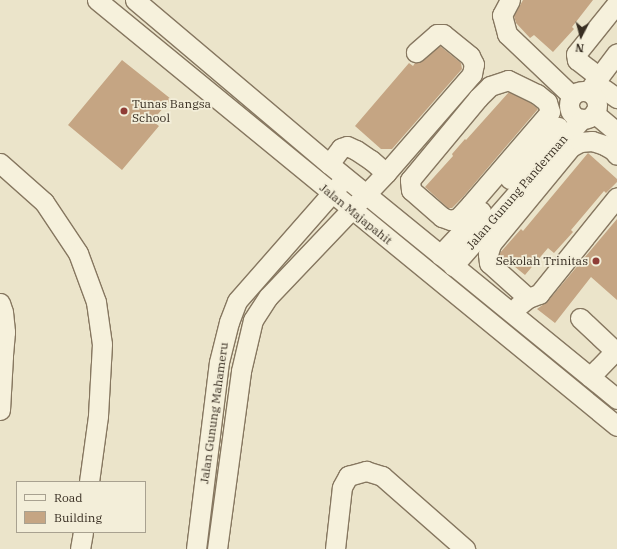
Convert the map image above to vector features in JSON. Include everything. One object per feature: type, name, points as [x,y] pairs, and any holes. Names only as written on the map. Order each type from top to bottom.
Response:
[{"type":"street","name":"Jalan Majapahit","points":[[97,0],[331,194],[617,426]]},
{"type":"street","name":"Jalan Majapahit","points":[[135,0],[329,164],[617,399]]},
{"type":"street","points":[[506,1],[502,15],[507,34],[594,98]]},
{"type":"street","points":[[617,3],[576,54],[577,60],[594,98],[617,132]]},
{"type":"street","name":"Jalan Gunung Mahameru","points":[[217,549],[241,371],[253,320],[268,297],[386,173],[472,74],[474,64],[470,56],[443,34],[437,34],[416,52]]},
{"type":"street","name":"Jalan Gunung Panderman","points":[[447,260],[594,98],[617,54]]},
{"type":"street","points":[[508,80],[537,94],[547,102],[550,112],[475,208],[458,218],[450,220],[442,217],[411,190],[410,180],[478,98],[490,86],[508,80]]},
{"type":"street","name":"Jalan Gunung Panderman","points":[[447,260],[475,208],[594,98]]},
{"type":"street","points":[[528,298],[489,263],[488,254],[491,244],[571,147],[580,142],[592,141],[613,150],[617,155]]},
{"type":"street","points":[[329,164],[342,148],[347,146],[356,150],[386,173]]},
{"type":"street","points":[[0,163],[44,202],[78,252],[96,302],[102,344],[98,416],[89,481]]},
{"type":"street","name":"Jalan Gunung Mahameru","points":[[196,549],[219,362],[229,322],[237,301],[345,177]]},
{"type":"street","points":[[512,314],[528,298],[539,294],[617,197]]},
{"type":"street","points":[[0,303],[3,312],[5,332],[1,354],[0,410]]},
{"type":"street","points":[[580,318],[616,352],[590,377]]},
{"type":"street","points":[[335,549],[342,487],[348,476],[366,471],[382,476],[465,549]]},
{"type":"street","points":[[203,492],[224,495]]},
{"type":"street","points":[[80,549],[82,533]]},
{"type":"building","points":[[523,0],[593,0],[572,27],[574,29],[553,52],[534,35],[530,38],[516,23],[514,16]]},
{"type":"building","points":[[440,46],[461,63],[462,69],[392,149],[381,149],[355,126],[409,63],[413,66],[415,63],[423,61]]},
{"type":"building","name":"Tunas Bangsa School","points":[[122,60],[171,99],[152,121],[159,126],[122,170],[68,125]]},
{"type":"building","points":[[509,92],[531,103],[538,109],[463,197],[452,208],[448,208],[425,187],[453,156],[452,154],[465,139],[466,140]]},
{"type":"building","points":[[588,153],[617,179],[617,182],[606,193],[604,191],[571,230],[573,232],[554,253],[548,248],[525,275],[499,254],[521,229],[523,231]]},
{"type":"building","points":[[617,219],[617,300],[591,277],[555,323],[537,309],[548,301]]},
{"type":"place","name":"Tunas Bangsa School","points":[[124,111]]},
{"type":"place","name":"Sekolah Trinitas","points":[[596,261]]}]
